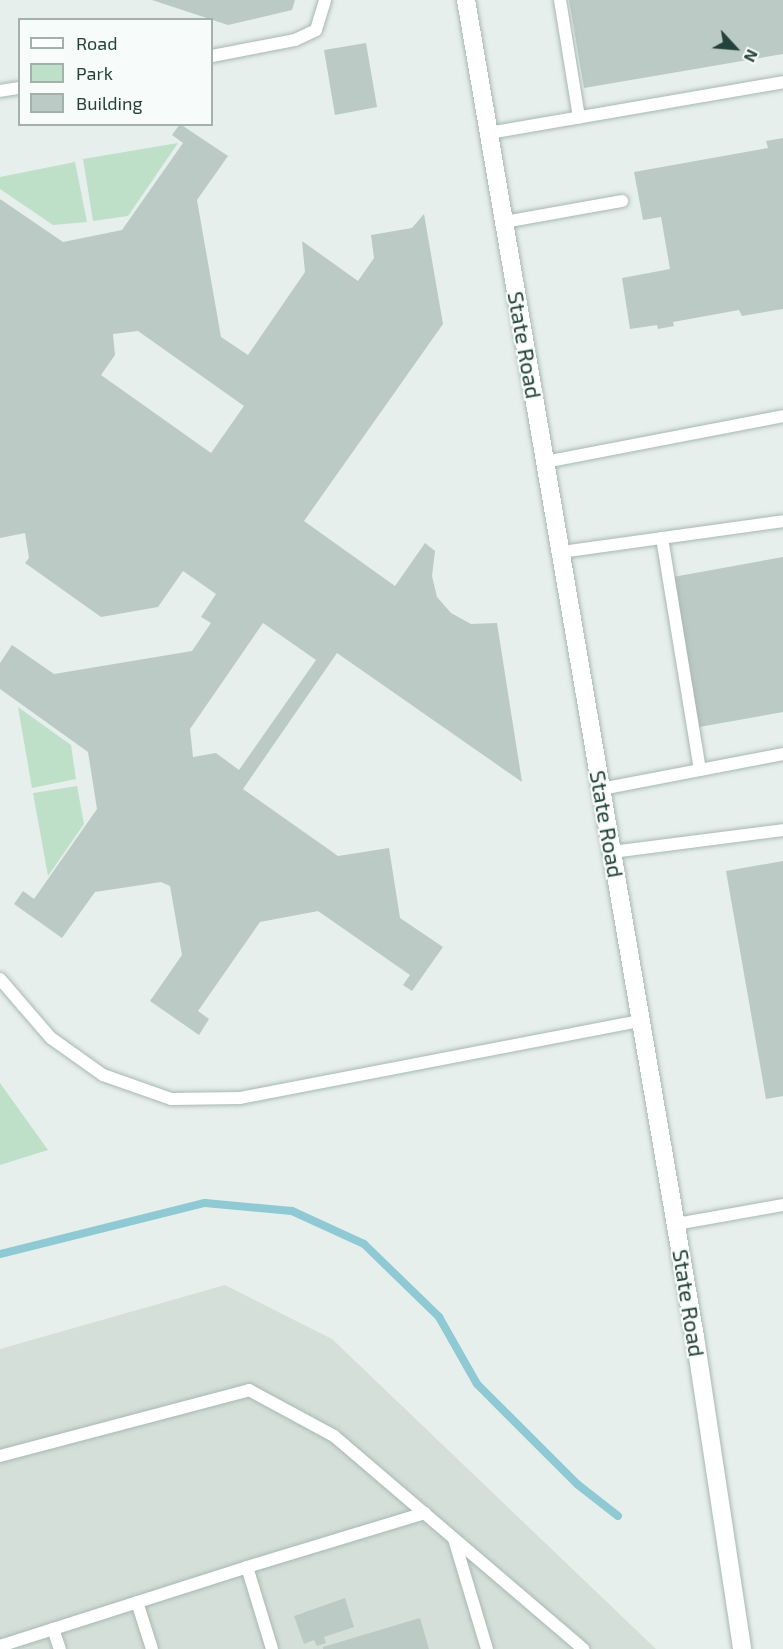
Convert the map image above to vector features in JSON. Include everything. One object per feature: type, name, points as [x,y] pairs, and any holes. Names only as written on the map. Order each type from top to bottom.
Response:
[{"type":"main road","name":"State Road","points":[[466,0],[676,1224],[742,1649]]},
{"type":"lane","points":[[213,56],[295,40],[316,30],[325,0]]},
{"type":"lane","points":[[560,0],[579,117]]},
{"type":"lane","points":[[489,133],[783,82]]},
{"type":"lane","points":[[0,91],[18,88]]},
{"type":"lane","points":[[504,222],[622,201]]},
{"type":"lane","points":[[545,462],[783,416]]},
{"type":"lane","points":[[561,552],[783,521]]},
{"type":"lane","points":[[662,538],[700,770]]},
{"type":"lane","points":[[601,789],[783,754]]},
{"type":"lane","points":[[612,852],[783,830]]},
{"type":"lane","points":[[0,979],[51,1038],[103,1075],[171,1099],[240,1098],[641,1021]]},
{"type":"lane","points":[[676,1224],[783,1205]]},
{"type":"lane","points":[[0,1456],[249,1389],[334,1436],[584,1649]]},
{"type":"lane","points":[[0,1646],[425,1513]]},
{"type":"lane","points":[[453,1537],[488,1649]]},
{"type":"lane","points":[[247,1567],[272,1649]]},
{"type":"lane","points":[[136,1602],[152,1649]]},
{"type":"lane","points":[[53,1629],[60,1649]]},
{"type":"shaded area","points":[[225,1285],[332,1339],[656,1649],[0,1649],[0,1349]]},
{"type":"green space","points":[[178,143],[128,216],[93,221],[83,159]]},
{"type":"green space","points":[[75,162],[87,222],[53,225],[0,189],[0,177]]},
{"type":"green space","points":[[18,707],[71,745],[76,779],[32,788]]},
{"type":"green space","points":[[77,786],[84,824],[48,876],[33,793]]},
{"type":"green space","points":[[0,1083],[48,1150],[0,1165]]},
{"type":"building","points":[[152,0],[295,0],[292,10],[228,25],[213,20],[213,18]]},
{"type":"building","points":[[569,0],[783,0],[783,54],[584,88]]},
{"type":"building","points":[[366,43],[377,107],[335,115],[324,50]]},
{"type":"building","points":[[179,126],[183,126],[228,156],[197,200],[221,337],[248,355],[305,272],[302,241],[358,281],[374,258],[371,235],[412,228],[424,214],[443,324],[304,521],[395,586],[425,543],[435,551],[432,576],[437,597],[451,613],[471,624],[497,623],[522,782],[337,653],[243,789],[338,856],[389,848],[400,918],[443,947],[412,991],[403,985],[410,975],[318,911],[260,922],[198,1011],[209,1019],[199,1035],[150,1001],[182,955],[170,886],[161,882],[95,892],[62,938],[14,904],[23,891],[34,899],[97,809],[88,752],[0,689],[0,663],[12,645],[54,674],[192,651],[211,623],[201,617],[216,594],[183,571],[158,607],[101,617],[25,563],[29,558],[25,533],[0,538],[0,199],[63,242],[122,230],[183,143],[172,135]],"holes":[[[138,331],[244,406],[211,453],[101,375],[115,355],[113,334]],[[263,623],[316,660],[239,770],[216,753],[193,757],[190,729]]]},
{"type":"building","points":[[783,138],[783,309],[742,316],[739,310],[673,322],[674,326],[658,329],[657,325],[630,329],[622,278],[670,269],[661,217],[643,220],[634,172],[768,148],[766,141]]},
{"type":"building","points":[[783,557],[783,712],[699,727],[673,577]]},
{"type":"building","points":[[783,861],[783,1096],[766,1099],[726,871]]},
{"type":"building","points":[[345,1598],[354,1627],[324,1637],[326,1643],[317,1646],[314,1640],[304,1644],[294,1616]]},
{"type":"building","points":[[420,1618],[429,1649],[323,1649],[323,1647]]},
{"type":"waterway","points":[[0,1254],[205,1203],[292,1211],[364,1244],[439,1317],[477,1384],[577,1484],[618,1516]]}]
